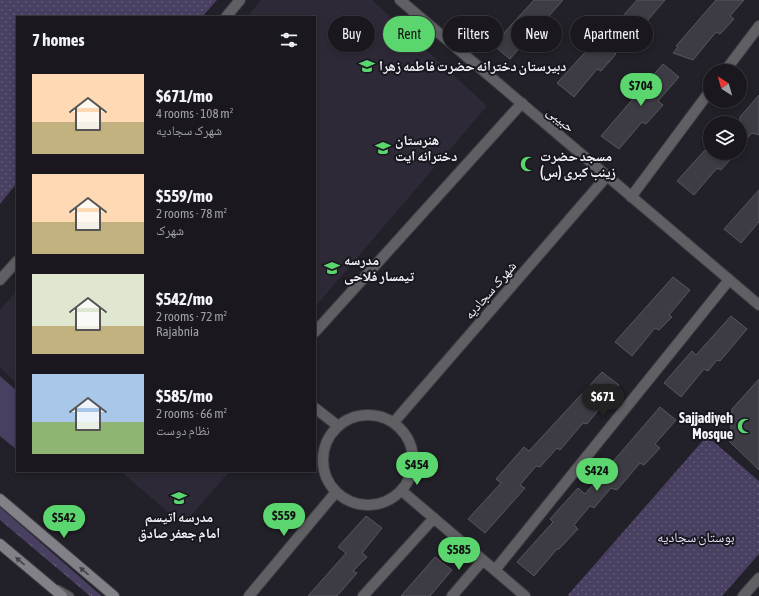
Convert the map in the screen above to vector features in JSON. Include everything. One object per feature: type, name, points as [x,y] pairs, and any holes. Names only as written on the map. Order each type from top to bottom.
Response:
[{"type":"main road","points":[[0,499],[114,596]]},
{"type":"main road","points":[[0,544],[62,596]]},
{"type":"street","points":[[227,16],[240,0]]},
{"type":"street","name":"حبیبی","points":[[400,0],[759,305]]},
{"type":"street","points":[[730,64],[759,26]]},
{"type":"street","points":[[631,197],[703,100]]},
{"type":"street","points":[[316,331],[522,103]]},
{"type":"street","name":"شهرک سجادیه","points":[[394,422],[607,176]]},
{"type":"street","points":[[0,280],[16,262]]},
{"type":"street","points":[[495,570],[729,280]]},
{"type":"street","points":[[316,409],[338,426]]},
{"type":"street","points":[[364,414],[379,415],[394,422],[405,433],[412,446],[414,462],[410,477],[402,491],[390,500],[376,504],[362,504],[348,500],[336,492],[328,480],[323,466],[324,451],[329,438],[338,426],[350,418],[364,414]]},
{"type":"street","points":[[402,491],[525,596]]},
{"type":"street","points":[[249,596],[336,492]]},
{"type":"street","points":[[363,596],[434,518]]},
{"type":"street","points":[[452,596],[483,560]]},
{"type":"street","points":[[743,596],[759,578]]},
{"type":"lane","points":[[41,578],[70,596]]},
{"type":"shaded area","points":[[261,0],[372,0],[389,16],[383,16],[383,52],[428,52],[487,106],[316,306],[316,16],[248,16]]},
{"type":"shaded area","points":[[16,291],[16,382],[0,368],[0,310]]},
{"type":"shaded area","name":"مدرسه اتیسم امام جعفر صادق","points":[[121,472],[229,472],[183,525]]},
{"type":"green space","points":[[0,0],[217,0],[203,16],[16,16],[16,184],[0,204]]},
{"type":"green space","points":[[0,376],[16,390],[16,449],[0,436]]},
{"type":"green space","name":"بوستان سجادیه","points":[[707,436],[759,481],[759,554],[722,596],[569,596],[568,595]]},
{"type":"green space","points":[[0,507],[102,596],[90,596],[0,520]]},
{"type":"building","points":[[534,0],[563,0],[549,16],[519,16]]},
{"type":"building","points":[[637,0],[665,0],[651,16],[623,16]]},
{"type":"building","points":[[716,0],[744,0],[730,16],[734,19],[720,34],[716,32],[693,60],[673,53],[678,47],[676,46]]},
{"type":"building","points":[[511,25],[511,52],[516,52],[510,59],[502,52],[503,52],[503,34]]},
{"type":"building","points":[[585,52],[616,52],[616,54],[601,71],[597,69],[574,97],[557,83]]},
{"type":"building","points":[[663,64],[679,77],[658,101],[663,105],[646,124],[642,122],[619,149],[601,136]]},
{"type":"building","points":[[759,95],[759,135],[752,133],[747,138],[747,116],[741,116]]},
{"type":"building","points":[[703,152],[703,160],[730,160],[721,170],[717,168],[694,195],[677,181]]},
{"type":"building","points":[[759,190],[759,222],[741,243],[724,229]]},
{"type":"building","points":[[673,277],[690,290],[669,315],[672,317],[659,330],[655,328],[632,356],[615,342]]},
{"type":"building","points":[[731,316],[747,329],[720,361],[717,360],[708,371],[704,369],[681,397],[664,383],[692,351],[696,355]]},
{"type":"building","points":[[602,372],[619,385],[587,424],[583,423],[560,450],[557,448],[540,467],[536,466],[520,485],[525,488],[485,533],[468,519],[501,483],[496,479],[524,447],[529,451]]},
{"type":"building","name":"Sajjadiyeh Mosque","points":[[759,379],[759,470],[730,442],[732,409]]},
{"type":"building","points":[[660,407],[676,420],[655,444],[660,448],[644,465],[640,463],[617,490],[611,488],[594,508],[590,506],[574,525],[578,529],[559,549],[557,549],[534,576],[517,562],[553,522],[550,519],[578,488],[585,494]]},
{"type":"building","points":[[366,516],[382,528],[362,553],[367,557],[353,571],[357,573],[337,596],[308,596],[346,553],[338,547]]},
{"type":"building","points":[[435,557],[452,570],[430,596],[401,596]]},
{"type":"place","name":"دبیرستان دخترانه حضرت فاطمه زهرا","points":[[367,66]]},
{"type":"place","name":"هنرستان دخترانه ایت","points":[[383,148]]},
{"type":"place","name":"مسجد حضرت زینب کبری (س)","points":[[528,164]]},
{"type":"place","name":"مدرسه تیمسار فلاحی","points":[[332,268]]},
{"type":"place","name":"Sajjadiyeh Mosque","points":[[745,426]]},
{"type":"place","name":"مدرسه اتیسم امام جعفر صادق","points":[[179,498]]}]
